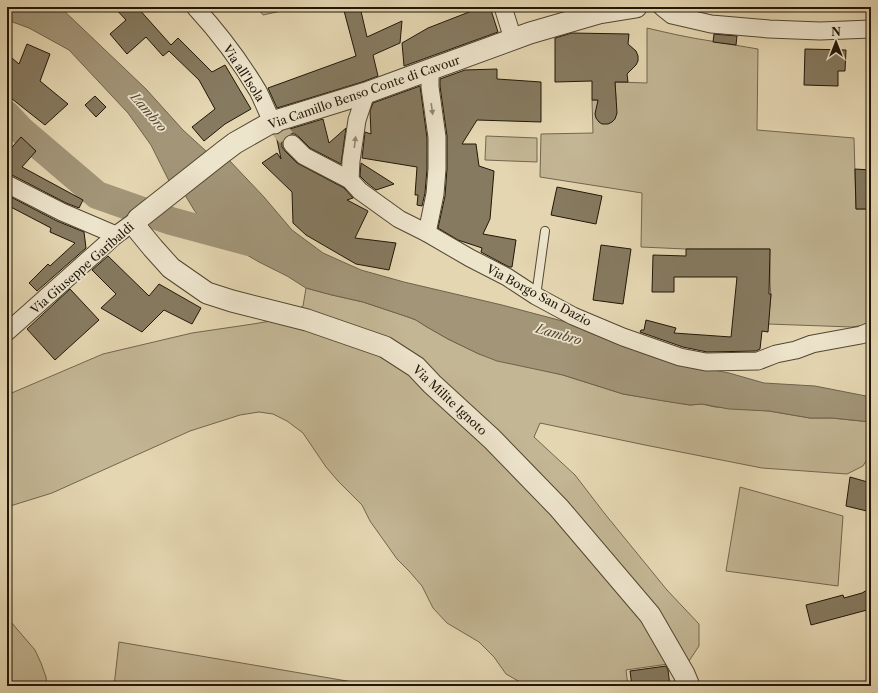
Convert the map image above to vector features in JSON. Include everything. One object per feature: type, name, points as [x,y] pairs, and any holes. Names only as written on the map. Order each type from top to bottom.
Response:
[{"type":"street","name":"Via all'Isola","points":[[195,7],[213,27],[243,68],[259,93],[274,123]]},
{"type":"street","points":[[503,7],[513,39]]},
{"type":"street","name":"Via Camillo Benso Conte di Cavour","points":[[138,219],[235,143],[274,123],[366,93],[513,39],[599,13],[636,7]]},
{"type":"street","points":[[662,7],[672,15],[711,24],[813,31],[871,29]]},
{"type":"street","points":[[427,233],[435,194],[437,169],[437,137],[430,87],[430,70]]},
{"type":"street","points":[[350,180],[357,120],[366,93]]},
{"type":"street","name":"Via Borgo San Dazio","points":[[292,144],[304,156],[350,180],[360,191],[399,219],[507,277],[536,296],[573,316],[623,337],[680,357],[706,362],[758,361],[776,354],[796,350],[812,344],[866,333]]},
{"type":"street","points":[[7,184],[62,212],[116,235]]},
{"type":"street","name":"Via Giuseppe Garibaldi","points":[[7,332],[116,235],[138,219]]},
{"type":"street","name":"Via Milite Ignoto","points":[[138,219],[137,226],[139,231],[171,268],[207,293],[232,301],[308,320],[378,344],[416,367],[432,384],[492,439],[559,508],[650,615],[684,674],[689,686]]},
{"type":"lane","points":[[536,296],[545,231]]},
{"type":"shaded area","points":[[257,7],[282,7],[281,11],[263,15]]},
{"type":"shaded area","points":[[647,28],[687,37],[758,49],[757,130],[854,138],[856,209],[871,209],[871,324],[852,327],[768,324],[771,295],[770,249],[686,249],[641,247],[642,193],[540,177],[541,134],[593,133],[592,100],[616,100],[615,82],[647,83]]},
{"type":"shaded area","points":[[486,136],[537,138],[537,162],[485,160]]},
{"type":"shaded area","points":[[306,288],[363,302],[416,320],[448,339],[479,354],[563,375],[623,394],[690,405],[702,404],[715,407],[769,411],[810,418],[832,418],[871,422],[871,453],[863,466],[847,474],[762,468],[540,423],[534,437],[575,475],[667,590],[699,624],[699,646],[689,661],[626,670],[628,686],[527,686],[506,674],[494,657],[479,642],[447,623],[433,608],[422,586],[397,559],[370,521],[362,505],[326,467],[303,433],[287,421],[273,414],[259,412],[240,415],[190,431],[52,493],[7,507],[7,395],[103,354],[192,333],[277,320],[303,306]]},
{"type":"shaded area","points":[[740,487],[843,516],[838,586],[726,571]]},
{"type":"shaded area","points":[[7,618],[35,650],[46,677],[47,686],[7,686]]},
{"type":"shaded area","points":[[119,642],[376,686],[114,686]]},
{"type":"water","points":[[7,7],[60,7],[146,89],[183,130],[207,152],[170,183],[151,145],[128,113],[69,50],[29,28],[7,20]]},
{"type":"water","points":[[228,159],[264,197],[292,230],[323,253],[361,270],[566,322],[704,368],[729,373],[764,383],[815,386],[871,397],[871,422],[832,418],[810,418],[769,411],[729,409],[702,404],[690,405],[623,394],[563,375],[497,361],[448,339],[416,320],[363,302],[306,288],[214,236],[194,210],[185,195]]},
{"type":"building","points":[[114,7],[137,7],[171,45],[178,38],[212,72],[225,65],[251,109],[225,124],[204,141],[192,127],[215,109],[199,80],[169,51],[163,56],[146,37],[127,54],[110,34],[126,20]]},
{"type":"building","points":[[343,7],[360,7],[367,37],[402,21],[400,43],[373,55],[378,76],[277,108],[268,88],[356,56]]},
{"type":"building","points":[[482,7],[490,7],[498,32],[404,66],[402,43],[428,28]]},
{"type":"building","points":[[572,33],[629,34],[628,44],[636,51],[638,56],[636,65],[627,74],[628,82],[615,82],[617,113],[615,119],[608,124],[602,124],[596,118],[595,114],[598,100],[592,100],[592,81],[555,82],[555,38]]},
{"type":"building","points":[[714,34],[737,36],[736,45],[713,42]]},
{"type":"building","points":[[27,44],[50,54],[40,81],[68,104],[45,125],[7,95],[7,54],[19,64]]},
{"type":"building","points":[[805,49],[846,50],[845,71],[838,71],[838,86],[804,85]]},
{"type":"building","points":[[497,69],[497,79],[541,82],[541,122],[477,120],[462,144],[476,144],[479,166],[494,171],[490,219],[483,234],[516,240],[512,267],[509,267],[481,252],[482,248],[458,240],[438,228],[445,196],[447,169],[447,136],[440,79],[465,70]]},
{"type":"building","points":[[420,86],[427,138],[427,169],[425,193],[422,206],[417,205],[418,195],[415,195],[417,167],[362,158],[365,132],[371,134],[370,111],[373,103]]},
{"type":"building","points":[[95,96],[106,107],[96,117],[85,105]]},
{"type":"building","points":[[323,119],[329,143],[346,128],[341,164],[310,148],[295,134],[290,134],[285,137],[282,141],[282,147],[297,163],[344,188],[353,198],[347,200],[368,211],[355,238],[396,243],[389,270],[356,264],[306,235],[293,223],[292,192],[262,163],[277,153],[281,159],[276,135],[283,131]]},
{"type":"building","points":[[21,137],[36,151],[22,167],[83,200],[79,208],[66,203],[12,175],[7,174],[7,153]]},
{"type":"building","points":[[361,163],[394,184],[376,190],[360,176]]},
{"type":"building","points":[[855,169],[871,170],[871,209],[856,209]]},
{"type":"building","points":[[557,187],[602,196],[596,224],[551,215]]},
{"type":"building","points":[[7,195],[57,221],[84,232],[86,248],[37,291],[29,283],[48,264],[50,266],[75,243],[50,232],[51,228],[7,205]]},
{"type":"building","points":[[601,245],[631,249],[623,304],[593,300]]},
{"type":"building","points":[[686,249],[770,249],[769,294],[771,294],[768,332],[762,331],[760,349],[756,351],[707,352],[683,347],[640,332],[641,330],[644,330],[646,320],[676,328],[674,333],[731,337],[737,277],[674,277],[674,292],[652,292],[653,255],[686,256]]},
{"type":"building","points":[[108,256],[149,296],[159,284],[201,308],[192,324],[164,310],[142,332],[101,308],[116,294],[92,270]]},
{"type":"building","points":[[70,289],[99,320],[55,360],[27,329]]},
{"type":"building","points":[[850,477],[871,483],[871,512],[846,506]]},
{"type":"building","points":[[871,588],[871,608],[811,625],[806,605],[843,595],[844,598],[862,593]]},
{"type":"building","points":[[666,666],[670,686],[632,686],[630,671]]},
{"type":"waterway","name":"Lambro","points":[[7,115],[22,131],[97,195],[171,221],[249,242]]},
{"type":"tunnel","points":[[275,125],[292,144]]}]
